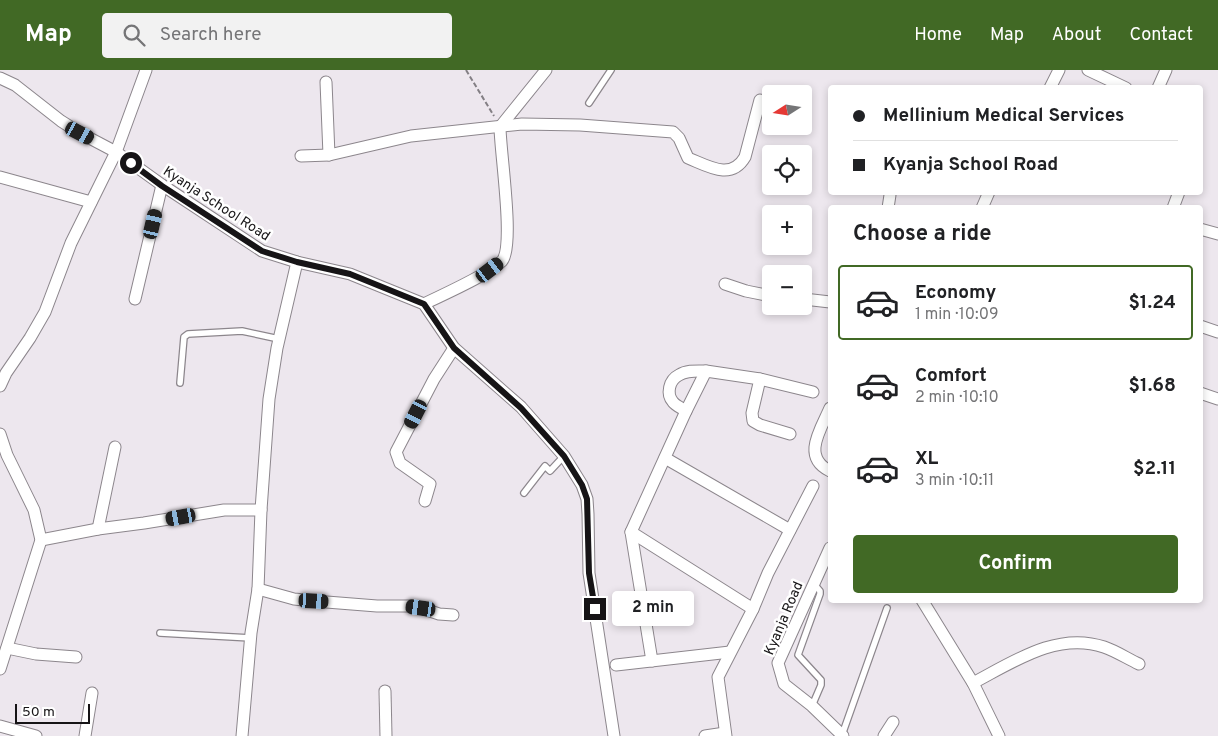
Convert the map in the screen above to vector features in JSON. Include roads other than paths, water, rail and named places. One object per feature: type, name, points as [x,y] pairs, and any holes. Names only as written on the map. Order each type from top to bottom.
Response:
[{"type":"street","points":[[0,386],[6,373],[46,312],[71,243],[116,152],[146,70]]},
{"type":"street","points":[[546,70],[500,127],[508,231],[506,255],[502,261],[490,270],[424,304],[454,348],[521,408],[564,456],[582,485],[587,499],[589,573],[614,736]]},
{"type":"street","points":[[1052,85],[1059,70]]},
{"type":"street","points":[[1088,70],[1120,85]]},
{"type":"street","points":[[1159,85],[1166,70]]},
{"type":"street","name":"Kyanja School Road","points":[[0,78],[15,84],[61,121],[116,152],[162,186],[262,251],[297,262],[350,274],[424,304]]},
{"type":"street","points":[[326,82],[328,155]]},
{"type":"street","points":[[301,156],[328,155],[411,136],[522,124],[580,125],[674,132],[679,138],[688,158],[715,168],[732,170],[740,165],[745,156],[760,100]]},
{"type":"street","points":[[0,177],[91,202]]},
{"type":"street","points":[[135,299],[162,186]]},
{"type":"street","points":[[888,205],[890,195]]},
{"type":"street","points":[[1203,230],[1218,234]]},
{"type":"street","points":[[242,736],[251,638],[258,589],[261,510],[269,399],[279,339],[297,262]]},
{"type":"street","points":[[725,284],[762,294]]},
{"type":"street","points":[[812,300],[828,302]]},
{"type":"street","points":[[1203,327],[1218,332]]},
{"type":"street","points":[[425,501],[430,484],[400,463],[396,452],[434,379],[454,348]]},
{"type":"street","points":[[686,411],[674,404],[670,397],[669,389],[677,375],[688,371],[706,371],[760,379],[813,392]]},
{"type":"street","points":[[652,661],[631,532],[706,371]]},
{"type":"street","points":[[760,379],[752,413],[753,421],[790,434]]},
{"type":"street","points":[[1203,394],[1218,399]]},
{"type":"street","points":[[828,413],[814,448],[816,457],[828,469]]},
{"type":"street","points":[[0,434],[7,455],[34,510],[41,540],[0,669]]},
{"type":"street","points":[[98,529],[115,446]]},
{"type":"street","points":[[665,458],[790,530]]},
{"type":"street","points":[[705,736],[725,735],[718,677],[753,609],[768,573],[813,486]]},
{"type":"street","points":[[41,540],[98,529],[224,510],[261,510]]},
{"type":"street","points":[[631,532],[753,609]]},
{"type":"street","name":"Kyanja Road","points":[[827,562],[814,584],[778,663],[784,684],[812,706],[843,735]]},
{"type":"street","points":[[258,589],[314,601],[378,606],[410,606],[440,614],[453,615]]},
{"type":"street","points":[[924,603],[973,683],[1000,736]]},
{"type":"street","points":[[973,683],[1027,654],[1047,646],[1084,643],[1104,647],[1139,664]]},
{"type":"street","points":[[7,648],[43,655],[76,657]]},
{"type":"street","points":[[616,665],[730,652]]},
{"type":"street","points":[[385,691],[386,736]]},
{"type":"street","points":[[85,736],[92,693]]},
{"type":"street","points":[[884,736],[893,722]]},
{"type":"street","points":[[0,726],[36,736]]},
{"type":"lane","points":[[589,103],[611,70]]},
{"type":"lane","points":[[180,382],[184,337],[188,334],[242,331],[279,339]]},
{"type":"lane","points":[[524,493],[545,466],[550,471],[564,456]]},
{"type":"lane","points":[[812,706],[821,685],[820,680],[798,655],[820,594],[820,591],[814,584]]},
{"type":"lane","points":[[843,735],[887,608]]},
{"type":"lane","points":[[160,633],[251,638]]}]
